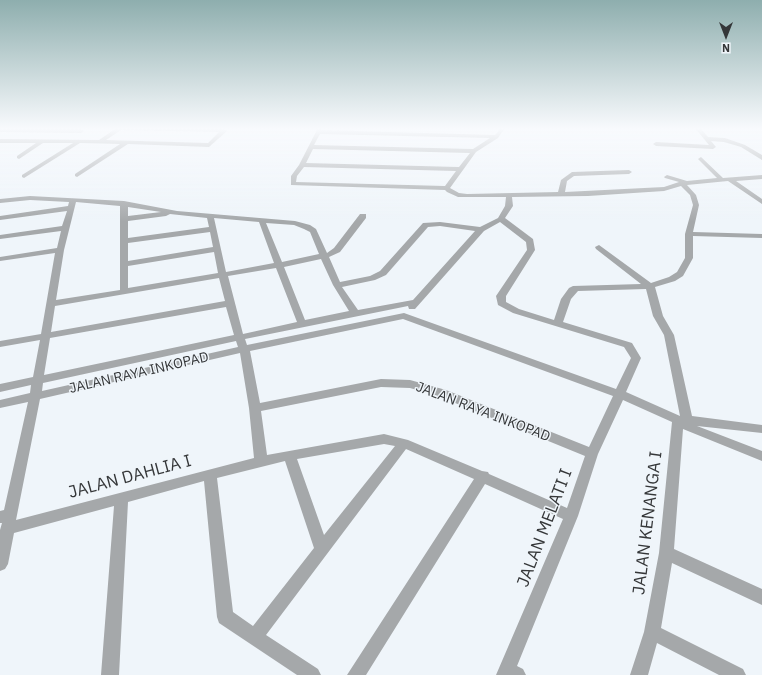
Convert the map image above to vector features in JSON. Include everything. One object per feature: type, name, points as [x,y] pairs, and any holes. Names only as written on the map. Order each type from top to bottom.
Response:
[{"type":"street","points":[[24,176],[51,160]]},
{"type":"street","points":[[77,175],[101,160]]},
{"type":"street","points":[[304,160],[293,179],[293,184],[447,188],[458,195],[561,195],[664,190],[677,187],[684,183],[762,177]]},
{"type":"street","points":[[447,188],[451,180],[469,160]]},
{"type":"street","points":[[702,160],[725,179],[762,202]]},
{"type":"street","points":[[302,165],[462,169]]},
{"type":"street","points":[[561,195],[564,180],[572,174],[629,172]]},
{"type":"street","points":[[558,323],[566,299],[572,290],[576,288],[650,286],[672,279],[684,269],[689,258],[689,234],[696,202],[684,183],[667,177]]},
{"type":"street","points":[[509,196],[509,206],[501,219],[481,229],[404,316],[619,394],[682,420],[762,429]]},
{"type":"street","points":[[0,201],[30,198],[72,204],[124,203],[177,213],[295,222],[312,231],[325,256],[337,285],[355,313]]},
{"type":"street","points":[[124,203],[124,292]]},
{"type":"street","points":[[0,218],[72,204]]},
{"type":"street","points":[[0,564],[6,520],[38,381],[60,250],[72,204]]},
{"type":"street","points":[[124,219],[177,213]]},
{"type":"street","points":[[210,216],[222,275],[231,303],[239,337],[244,348],[255,408],[261,461],[376,440],[404,443],[483,476],[571,516]]},
{"type":"street","points":[[51,304],[280,266],[325,256],[337,250],[363,216]]},
{"type":"street","points":[[260,219],[302,324]]},
{"type":"street","points":[[501,219],[530,241],[531,244],[531,250],[501,296],[501,303],[516,311],[558,323],[631,348],[636,358],[619,394]]},
{"type":"street","points":[[337,285],[372,278],[383,273],[426,225],[440,224],[481,229]]},
{"type":"street","points":[[0,237],[66,228]]},
{"type":"street","points":[[124,241],[212,229]]},
{"type":"street","points":[[689,234],[762,236]]},
{"type":"street","points":[[599,247],[650,286],[658,316],[669,335],[682,420],[693,429],[762,456]]},
{"type":"street","points":[[124,264],[216,249]]},
{"type":"street","points":[[0,259],[60,250]]},
{"type":"street","name":"JALAN RAYA INKOPAD","points":[[0,388],[355,313],[416,302]]},
{"type":"street","points":[[0,344],[231,303]]},
{"type":"street","name":"JALAN RAYA INKOPAD","points":[[0,404],[244,348],[404,316]]},
{"type":"street","name":"JALAN RAYA INKOPAD","points":[[255,408],[381,383],[410,384],[442,393],[592,454]]},
{"type":"street","name":"JALAN MELATI I","points":[[510,673],[571,516],[592,454],[619,394]]},
{"type":"street","name":"JALAN KENANGA I","points":[[638,675],[652,632],[666,553],[682,420]]},
{"type":"street","points":[[255,636],[404,443]]},
{"type":"street","points":[[289,455],[322,549]]},
{"type":"street","name":"JALAN DAHLIA I","points":[[6,520],[121,498],[261,461]]},
{"type":"street","points":[[210,475],[225,617],[312,675]]},
{"type":"street","points":[[356,675],[483,476]]},
{"type":"street","points":[[110,675],[121,498]]},
{"type":"street","points":[[666,553],[762,597]]},
{"type":"street","points":[[652,632],[737,675]]}]
